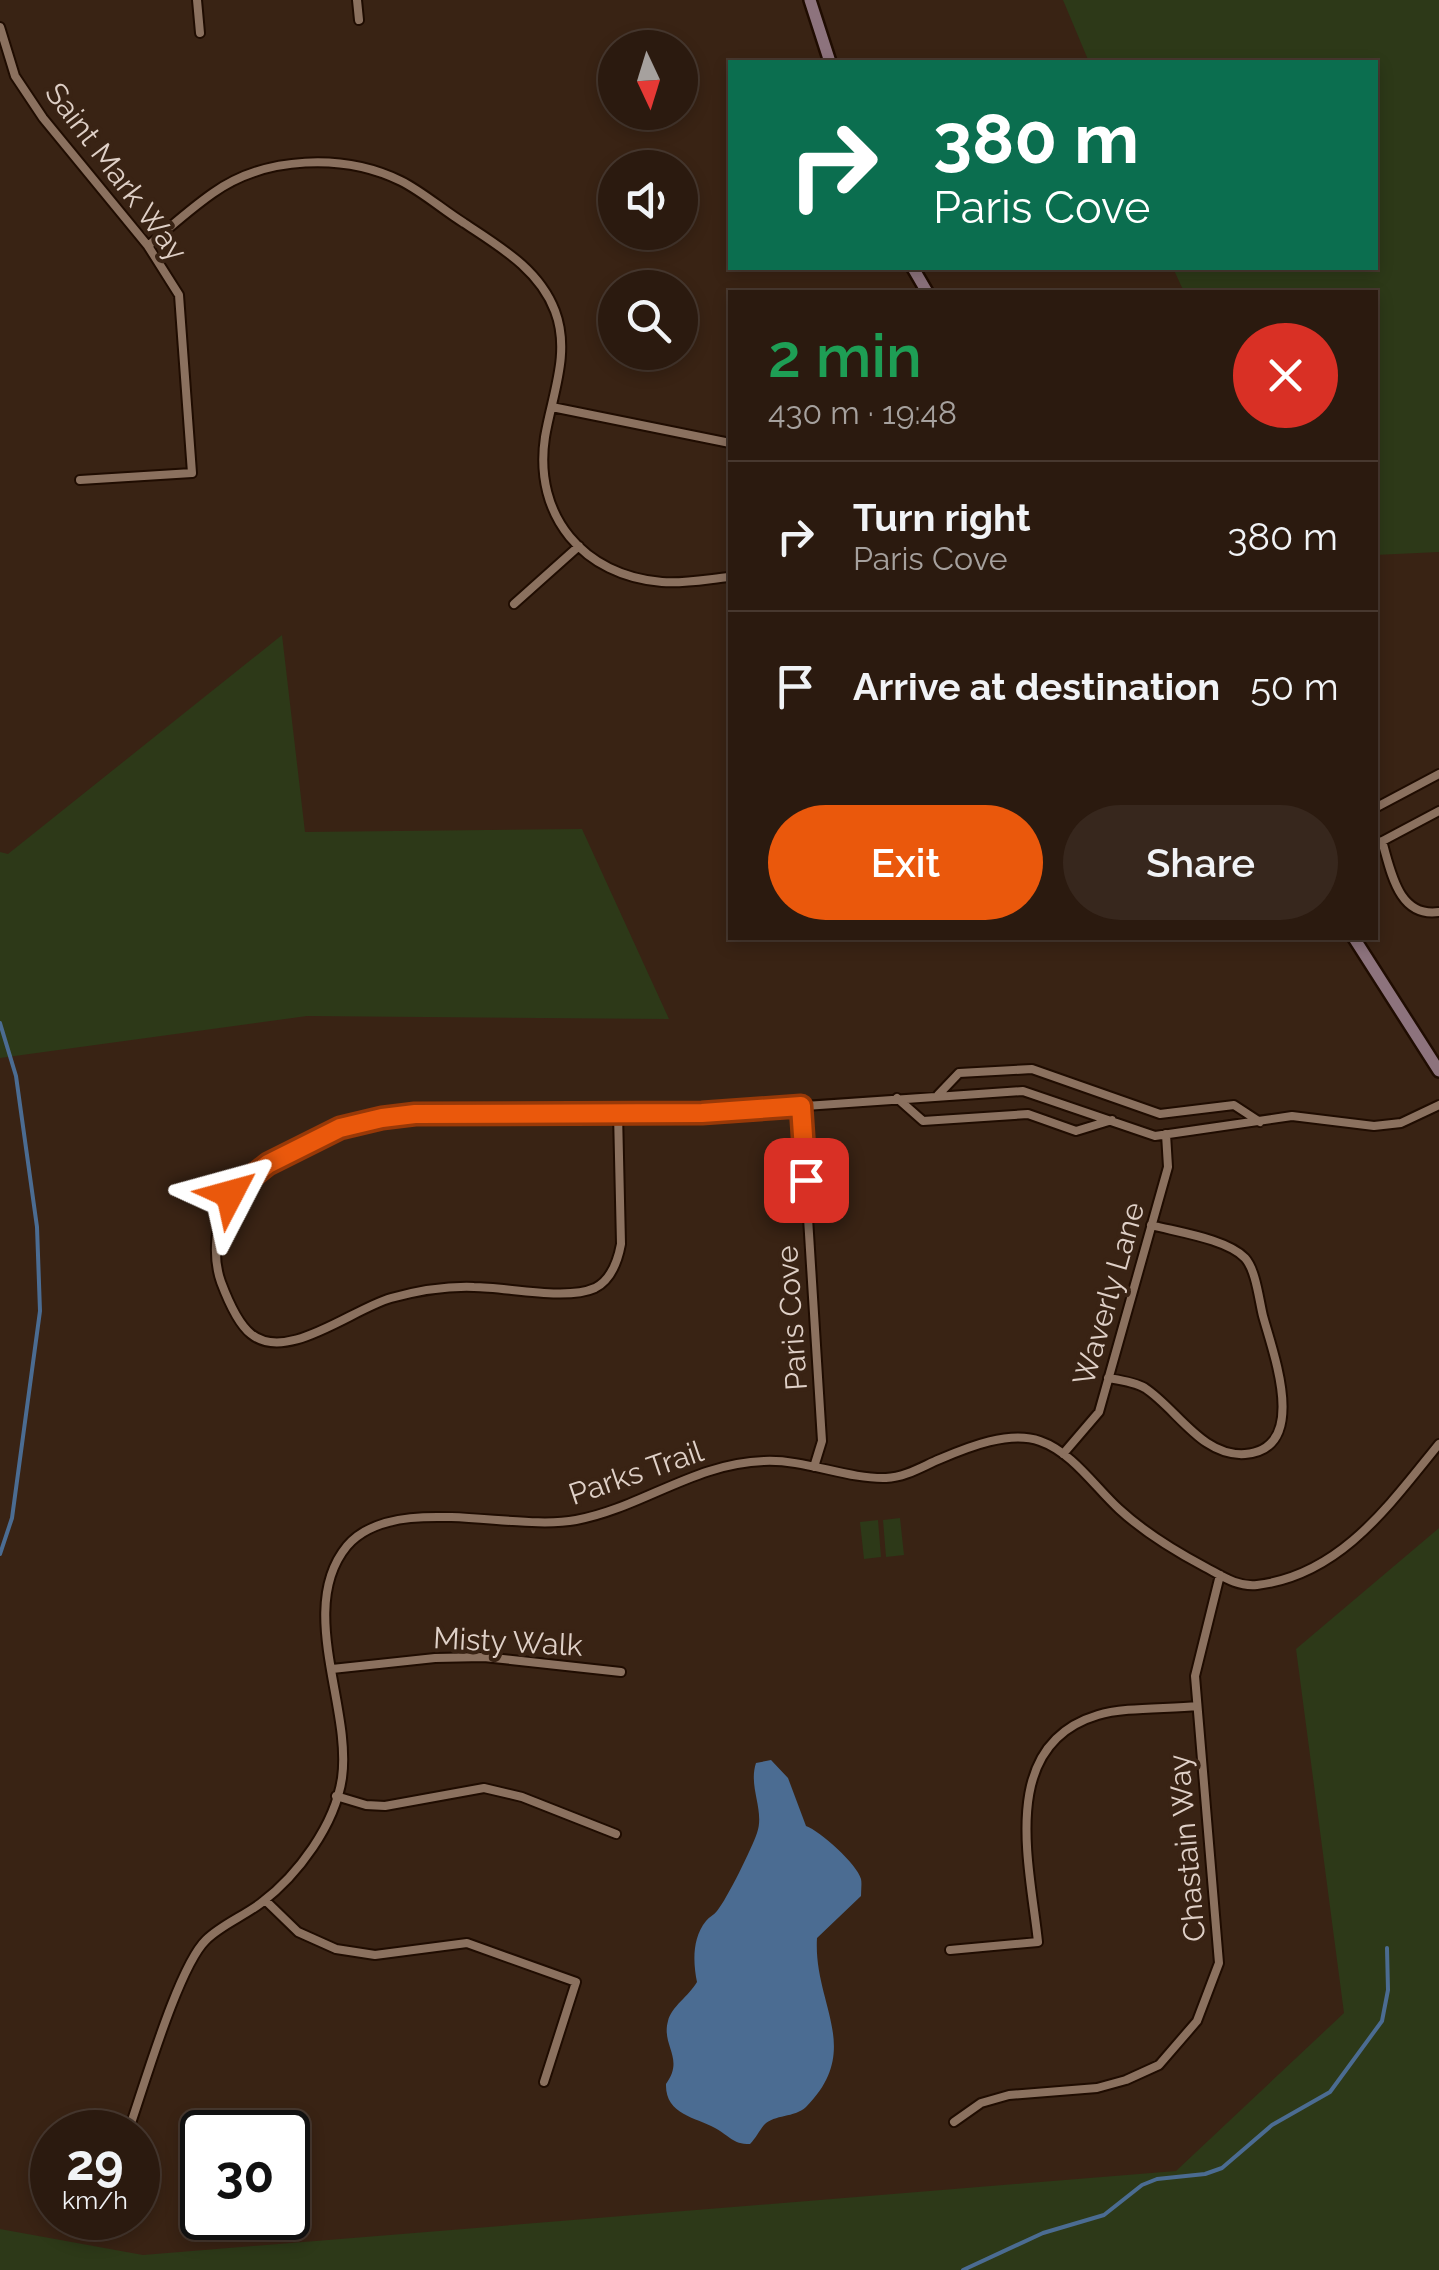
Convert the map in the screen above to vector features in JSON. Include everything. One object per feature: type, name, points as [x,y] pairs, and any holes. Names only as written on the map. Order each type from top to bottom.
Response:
[{"type":"main road","points":[[810,0],[829,60]]},
{"type":"main road","points":[[1355,940],[1439,1070]]},
{"type":"street","points":[[197,0],[200,33]]},
{"type":"street","points":[[357,0],[358,20]]},
{"type":"street","name":"Saint Mark Way","points":[[0,27],[16,76],[44,118],[148,246],[179,295],[192,473],[80,480]]},
{"type":"street","points":[[148,246],[216,190],[264,169],[311,161],[363,168],[401,181],[508,252],[540,281],[556,313],[562,346],[544,440],[547,493],[559,525],[592,560],[624,575],[664,583],[728,578]]},
{"type":"street","points":[[552,408],[728,443]]},
{"type":"street","points":[[514,604],[579,546]]},
{"type":"street","points":[[1378,806],[1439,774]]},
{"type":"street","points":[[1439,811],[1378,843],[1397,890],[1411,907],[1439,912]]},
{"type":"street","points":[[938,1095],[959,1073],[1032,1069],[1160,1114],[1234,1106],[1260,1122]]},
{"type":"street","points":[[618,1114],[620,1244],[618,1260],[597,1287],[575,1292],[472,1286],[391,1298],[350,1313],[299,1341],[274,1344],[251,1334],[229,1302],[215,1266],[218,1228],[230,1194],[268,1164],[340,1128],[382,1118],[415,1114],[702,1113],[1023,1090],[1156,1136],[1292,1116],[1401,1123],[1439,1106]]},
{"type":"street","points":[[897,1098],[923,1120],[1028,1114],[1076,1131],[1112,1120]]},
{"type":"street","name":"Paris Cove","points":[[801,1106],[822,1441],[814,1467]]},
{"type":"street","name":"Waverly Lane","points":[[1063,1454],[1099,1412],[1168,1167],[1166,1134]]},
{"type":"street","points":[[1108,1378],[1142,1386],[1214,1449],[1242,1455],[1264,1450],[1278,1433],[1284,1408],[1279,1375],[1248,1261],[1234,1248],[1152,1225]]},
{"type":"street","name":"Parks Trail","points":[[136,2110],[187,1969],[205,1941],[265,1900],[301,1864],[324,1826],[342,1780],[342,1735],[325,1624],[329,1582],[348,1545],[383,1523],[420,1515],[556,1524],[594,1517],[683,1478],[723,1466],[768,1460],[887,1478],[986,1443],[1017,1437],[1040,1440],[1063,1454],[1161,1544],[1236,1584],[1254,1586],[1310,1568],[1343,1550],[1371,1528],[1439,1444]]},
{"type":"street","name":"Chastain Way","points":[[954,2122],[982,2103],[1008,2095],[1097,2088],[1126,2080],[1158,2065],[1198,2021],[1219,1963],[1195,1676],[1220,1576]]},
{"type":"street","name":"Misty Walk","points":[[332,1669],[484,1657],[622,1672]]},
{"type":"street","points":[[950,1950],[1038,1942],[1026,1818],[1028,1792],[1040,1758],[1065,1731],[1099,1714],[1198,1706]]},
{"type":"street","points":[[336,1796],[386,1806],[484,1788],[522,1797],[616,1834]]},
{"type":"street","points":[[265,1900],[298,1932],[336,1949],[375,1954],[467,1942],[576,1982],[544,2082]]},
{"type":"green space","points":[[1063,0],[1439,0],[1439,552],[1378,555],[1378,290],[1183,290],[1174,270],[1378,270],[1378,60],[1088,60]]},
{"type":"green space","points":[[282,635],[305,832],[582,829],[669,1019],[307,1016],[0,1058],[0,852],[8,854]]},
{"type":"green space","points":[[900,1518],[904,1555],[886,1557],[883,1520]]},
{"type":"green space","points":[[878,1520],[881,1557],[864,1559],[860,1522]]},
{"type":"green space","points":[[1439,1528],[1439,2270],[0,2270],[0,2229],[30,2234],[30,2240],[60,2240],[143,2255],[1176,2171],[1344,2013],[1296,1649]]},
{"type":"water","points":[[771,1760],[788,1778],[806,1826],[853,1865],[861,1881],[861,1896],[817,1938],[834,2045],[832,2065],[823,2086],[806,2107],[768,2122],[750,2144],[744,2144],[683,2113],[670,2102],[666,2084],[673,2059],[667,2030],[673,2011],[697,1982],[695,1951],[701,1928],[721,1905],[754,1840],[759,1824],[756,1763]]},
{"type":"waterway","points":[[0,1023],[16,1076],[37,1227],[40,1311],[12,1518],[0,1554]]},
{"type":"waterway","points":[[963,2270],[1043,2233],[1104,2215],[1142,2185],[1157,2179],[1205,2174],[1222,2168],[1272,2125],[1330,2092],[1382,2021],[1388,1990],[1387,1948]]},
{"type":"route","points":[[230,1194],[268,1164],[340,1128],[415,1114],[702,1113],[801,1106],[806,1180]]}]
